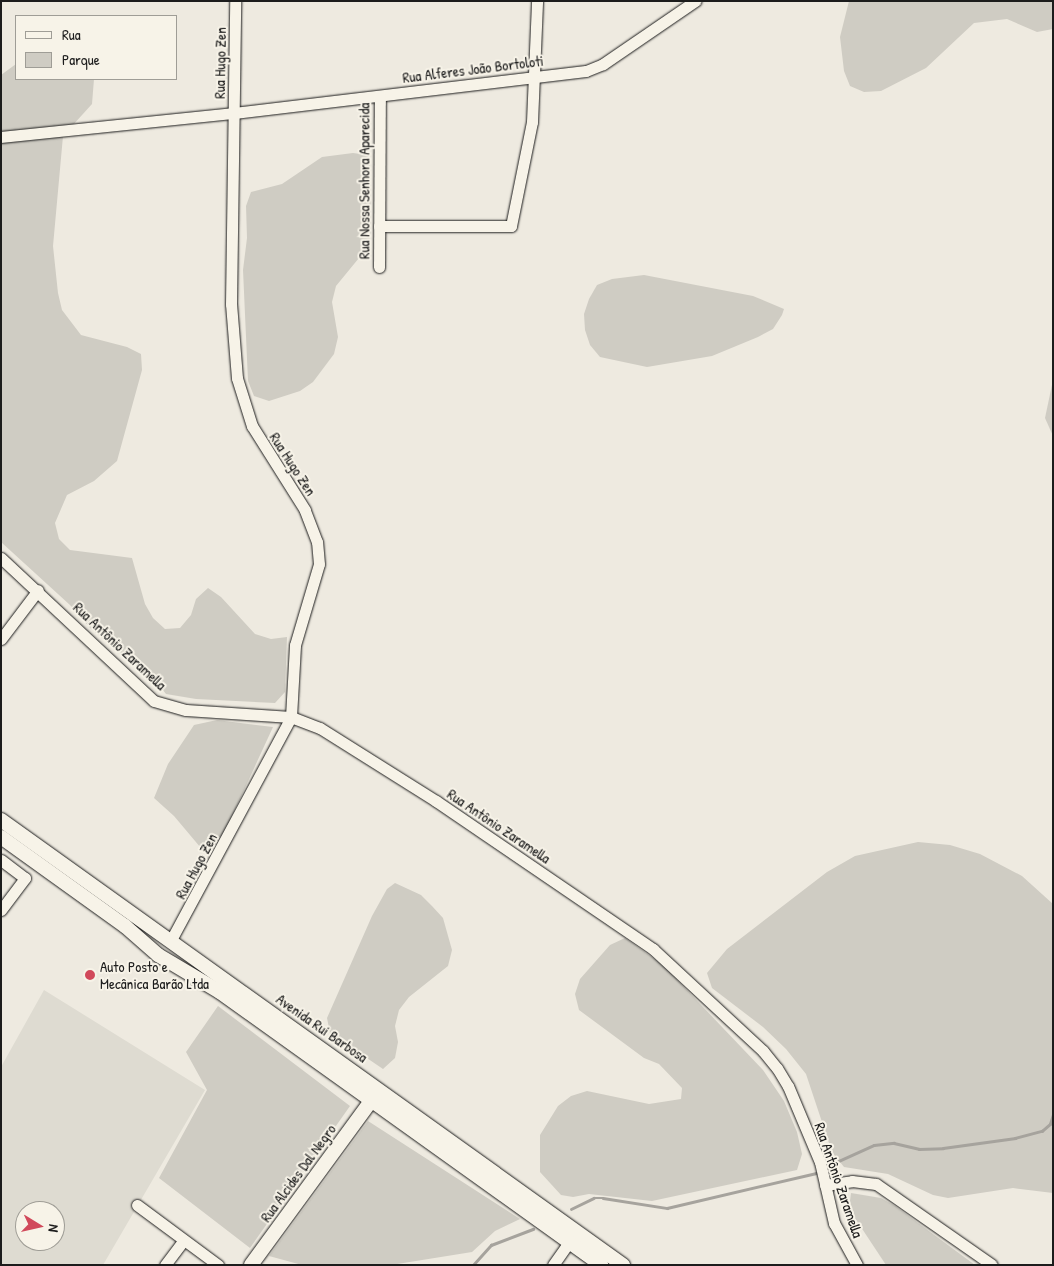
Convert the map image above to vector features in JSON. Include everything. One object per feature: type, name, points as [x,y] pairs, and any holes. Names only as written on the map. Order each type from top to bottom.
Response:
[{"type":"main road","name":"Avenida Rui Barbosa","points":[[1,820],[173,941],[375,1095]]},
{"type":"main road","name":"Avenida Rui Barbosa","points":[[1,837],[125,926],[161,957],[220,992],[375,1095],[534,1208],[555,1232],[601,1265]]},
{"type":"main road","points":[[161,957],[174,956],[177,950],[173,941]]},
{"type":"main road","name":"Rua Alcides Dal Negro","points":[[251,1265],[375,1095]]},
{"type":"main road","name":"Avenida Rui Barbosa","points":[[534,1208],[564,1220],[623,1265]]},
{"type":"street","name":"Rua Hugo Zen","points":[[173,941],[291,718],[295,645],[319,555],[312,527],[299,498],[252,426],[237,378],[231,304],[236,1]]},
{"type":"street","points":[[379,226],[510,226],[532,122],[536,77],[537,1]]},
{"type":"street","name":"Rua Alferes João Bortoloti","points":[[1,137],[234,113],[586,71],[603,64],[695,1]]},
{"type":"street","name":"Rua Nossa Senhora Aparecida","points":[[379,267],[380,96]]},
{"type":"street","name":"Rua Antônio Zaramella","points":[[1,558],[38,590],[154,701],[186,710],[291,718],[320,728],[416,788],[653,949],[763,1051],[777,1068],[788,1086],[814,1146],[826,1185],[834,1223],[857,1265]]},
{"type":"street","points":[[1,639],[38,590]]},
{"type":"street","points":[[1,860],[25,878],[1,910]]},
{"type":"street","points":[[826,1185],[852,1181],[876,1184],[992,1265]]},
{"type":"street","points":[[138,1205],[218,1265]]},
{"type":"street","points":[[165,1265],[184,1240]]},
{"type":"street","points":[[553,1265],[569,1242]]},
{"type":"shaded area","points":[[44,990],[205,1090],[103,1265],[1,1265],[1,1067]]},
{"type":"green space","points":[[849,1],[1053,1],[1053,29],[1037,32],[1007,19],[974,23],[926,68],[881,91],[864,92],[850,86],[844,71],[840,37]]},
{"type":"green space","points":[[15,65],[15,80],[94,80],[92,104],[63,136],[53,246],[58,293],[62,310],[81,335],[127,347],[141,354],[142,370],[117,461],[94,481],[67,495],[55,523],[59,539],[70,550],[132,558],[145,604],[153,618],[165,629],[180,628],[191,615],[196,599],[208,588],[221,597],[255,634],[271,639],[287,637],[285,692],[275,703],[196,699],[166,694],[156,681],[91,629],[70,605],[1,542],[1,75]]},
{"type":"green space","points":[[353,153],[368,155],[370,165],[371,231],[368,247],[336,286],[332,302],[338,337],[334,354],[313,382],[300,391],[269,401],[254,396],[248,381],[243,270],[247,238],[246,206],[251,192],[282,184],[322,157]]},
{"type":"green space","points":[[644,275],[753,296],[784,309],[773,329],[712,356],[647,367],[600,357],[590,345],[585,330],[584,314],[589,299],[597,285],[612,279]]},
{"type":"green space","points":[[1053,380],[1053,436],[1045,418]]},
{"type":"green space","points":[[217,720],[273,727],[221,840],[206,854],[174,816],[154,798],[168,764],[194,725]]},
{"type":"green space","points":[[918,842],[950,845],[980,854],[1022,876],[1053,904],[1053,1193],[1013,1188],[948,1198],[933,1195],[888,1174],[844,1167],[832,1152],[806,1074],[786,1049],[763,1027],[712,988],[707,973],[727,949],[827,872],[855,856]]},
{"type":"green space","points":[[395,883],[421,895],[443,918],[452,950],[448,966],[409,997],[399,1010],[395,1026],[398,1042],[395,1058],[383,1069],[330,1033],[327,1018],[372,916],[387,889]]},
{"type":"green space","points":[[625,938],[663,965],[763,1070],[784,1101],[797,1132],[802,1154],[797,1170],[652,1201],[589,1194],[573,1197],[561,1195],[540,1172],[540,1135],[558,1106],[571,1096],[587,1091],[649,1104],[681,1099],[682,1088],[659,1064],[644,1058],[579,1010],[575,994],[580,979],[610,945]]},
{"type":"green space","points":[[218,1006],[350,1106],[250,1248],[159,1178],[207,1090],[186,1052]]},
{"type":"green space","points":[[368,1121],[520,1219],[495,1231],[472,1252],[391,1265],[302,1265],[269,1256]]},
{"type":"green space","points":[[851,1193],[881,1198],[895,1206],[975,1265],[886,1265],[849,1209]]},
{"type":"waterway","points":[[830,1165],[874,1145],[894,1143],[919,1149],[943,1148],[1015,1138],[1042,1131],[1050,1124],[1053,1115]]},
{"type":"waterway","points":[[571,1209],[594,1198],[667,1208],[816,1173]]},
{"type":"waterway","points":[[473,1265],[491,1245],[533,1229]]},
{"type":"place","name":"Auto Posto e Mecânica Barão Ltda","points":[[90,975]]}]
